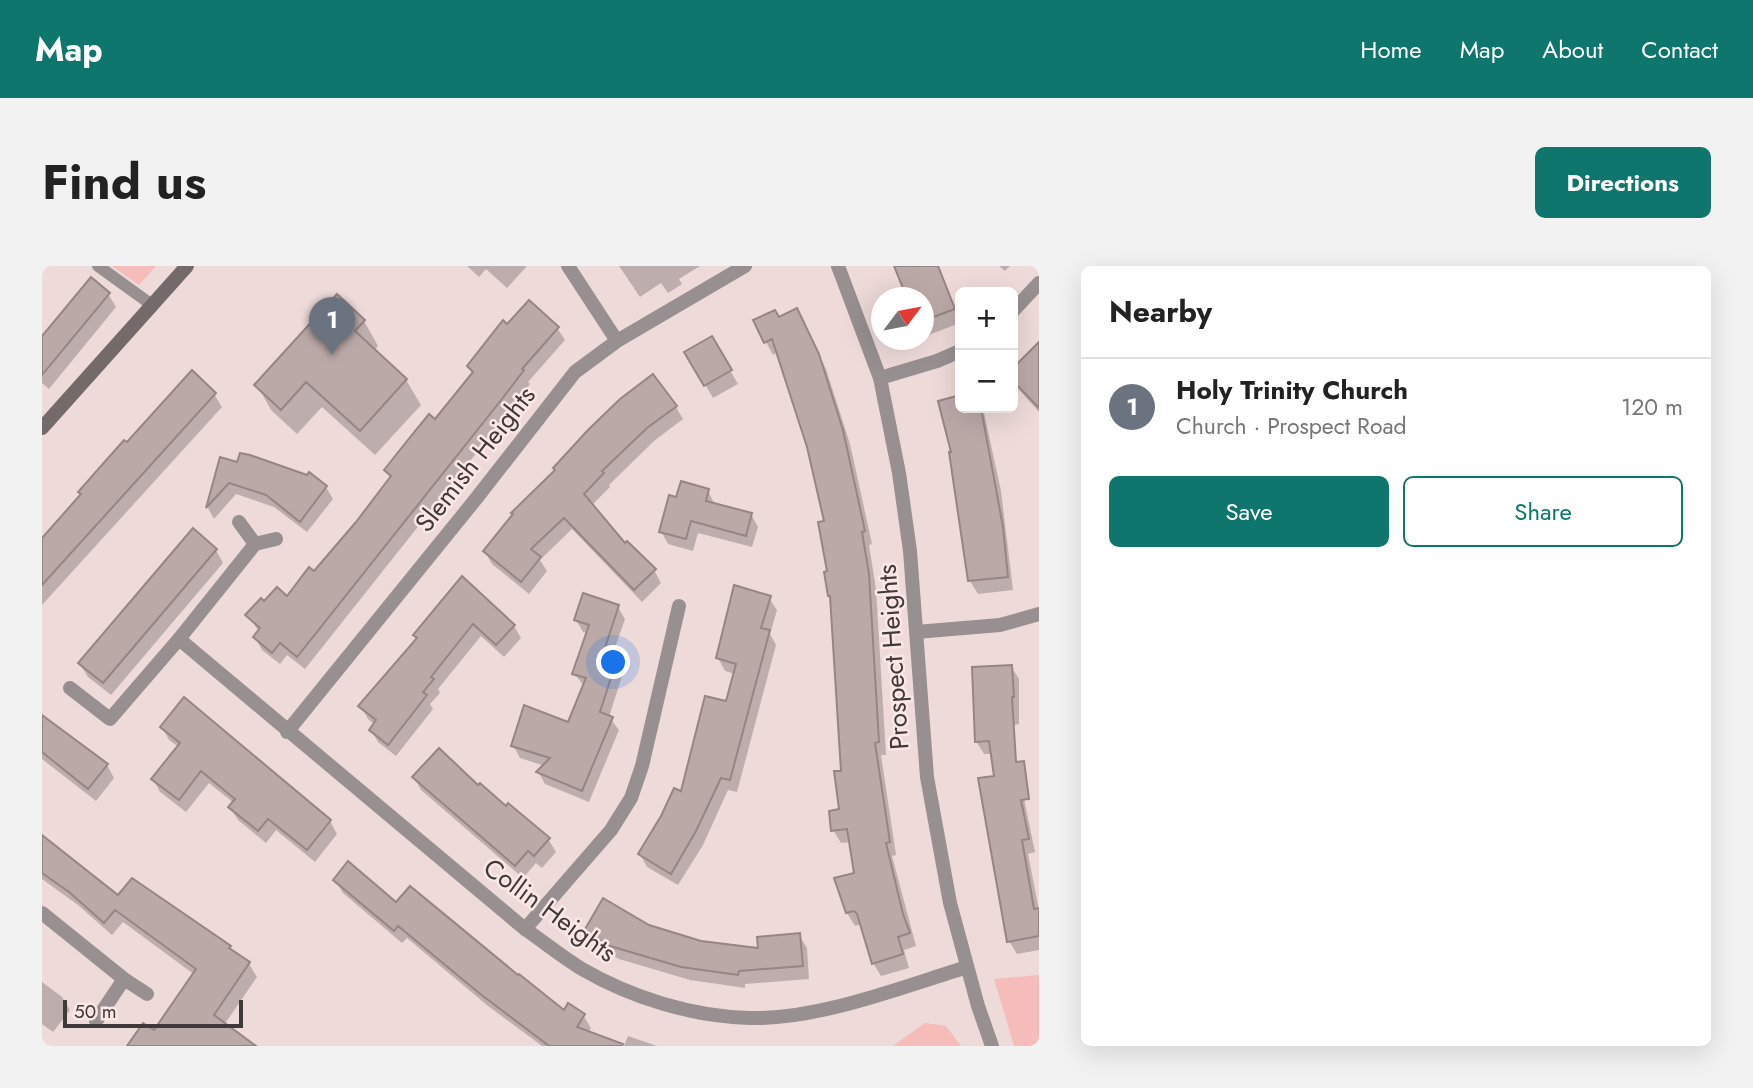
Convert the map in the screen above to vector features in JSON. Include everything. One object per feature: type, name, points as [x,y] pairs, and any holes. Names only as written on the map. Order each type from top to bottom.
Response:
[{"type":"street","points":[[42,428],[187,266]]},
{"type":"street","points":[[568,266],[617,341]]},
{"type":"street","name":"Slemish Heights","points":[[287,732],[475,500],[563,385],[586,362],[617,341],[745,266]]},
{"type":"street","name":"Prospect Heights","points":[[838,266],[880,378],[910,551],[927,777],[950,903],[992,1046]]},
{"type":"street","points":[[1018,306],[1039,283]]},
{"type":"street","points":[[880,378],[955,353]]},
{"type":"street","points":[[239,522],[255,544]]},
{"type":"street","points":[[71,688],[110,719],[255,544],[276,539]]},
{"type":"street","points":[[525,929],[611,830],[631,798],[645,754],[679,606]]},
{"type":"street","points":[[916,632],[1000,625],[1039,614]]},
{"type":"street","name":"Collin Heights","points":[[179,639],[525,929],[581,968],[642,997],[691,1010],[750,1018],[801,1013],[842,1004],[967,967]]},
{"type":"street","points":[[42,913],[124,979],[147,994]]},
{"type":"street","points":[[96,1021],[124,979]]},
{"type":"lane","points":[[97,266],[152,305]]},
{"type":"shaded area","points":[[112,266],[156,266],[139,285]]},
{"type":"shaded area","points":[[1039,975],[1039,1046],[1014,1046],[994,979]]},
{"type":"shaded area","points":[[925,1023],[946,1026],[961,1046],[893,1046]]},
{"type":"building","points":[[894,266],[938,266],[955,309],[934,317],[934,287],[903,287]]},
{"type":"building","points":[[91,277],[110,293],[42,375],[42,336]]},
{"type":"building","points":[[337,294],[365,320],[355,331],[407,379],[360,431],[306,382],[281,410],[254,385]]},
{"type":"building","points":[[529,300],[559,327],[522,369],[524,370],[502,399],[297,657],[280,643],[272,653],[253,637],[260,628],[245,615],[261,598],[264,601],[277,587],[287,596],[309,567],[314,571],[391,476],[384,470],[403,446],[429,414],[435,419],[473,372],[467,366],[503,320],[507,324]]},
{"type":"building","points":[[797,308],[819,354],[843,430],[865,531],[862,532],[869,574],[879,742],[875,743],[890,842],[886,843],[910,933],[898,937],[903,954],[872,964],[857,914],[854,911],[846,913],[834,878],[854,873],[847,829],[831,831],[829,811],[839,809],[834,771],[841,771],[830,596],[818,522],[824,521],[807,447],[772,339],[764,343],[753,320],[775,310],[779,317]]},
{"type":"building","points":[[712,336],[732,370],[704,386],[684,352]]},
{"type":"building","points":[[1039,342],[1039,408],[1018,386],[1018,363]]},
{"type":"building","points":[[192,370],[216,393],[42,585],[42,538],[124,440],[127,442]]},
{"type":"building","points":[[653,374],[677,406],[647,428],[602,471],[604,473],[584,494],[625,543],[627,541],[656,569],[634,590],[564,518],[531,549],[541,557],[521,582],[483,551],[513,514],[511,513],[555,470],[553,468],[588,430],[620,399]]},
{"type":"building","points":[[955,396],[955,413],[982,413],[1003,527],[1008,577],[968,581],[951,452],[938,401]]},
{"type":"building","points":[[240,453],[307,475],[309,472],[327,486],[300,522],[266,495],[229,483],[206,508],[220,457],[237,462]]},
{"type":"building","points":[[681,481],[709,489],[706,501],[752,513],[746,536],[691,521],[686,539],[659,532],[669,495],[676,497]]},
{"type":"building","points":[[193,528],[217,549],[103,683],[78,663]]},
{"type":"building","points":[[462,576],[515,625],[496,645],[473,624],[431,677],[434,679],[423,692],[427,695],[388,745],[369,730],[376,720],[358,706],[417,638],[413,635]]},
{"type":"building","points":[[734,585],[771,596],[761,628],[770,630],[730,780],[721,778],[696,831],[671,874],[638,854],[674,788],[681,791],[705,696],[726,701],[736,664],[716,658]]},
{"type":"building","points":[[583,593],[619,605],[603,654],[617,659],[600,712],[613,717],[582,791],[536,772],[550,758],[511,746],[524,705],[568,722],[586,678],[572,674],[589,625],[574,620]]},
{"type":"building","points":[[1012,665],[1016,762],[1024,761],[1029,799],[1021,800],[1029,839],[1022,840],[1034,909],[1039,908],[1039,936],[1007,942],[978,778],[994,776],[989,741],[975,742],[972,667]]},
{"type":"building","points":[[184,697],[331,820],[307,850],[268,819],[258,831],[228,807],[235,799],[201,771],[179,800],[151,779],[180,743],[160,727]]},
{"type":"building","points":[[42,715],[108,764],[88,789],[42,752]]},
{"type":"building","points":[[439,748],[478,785],[480,783],[506,806],[508,803],[550,838],[534,856],[528,851],[515,866],[412,777]]},
{"type":"building","points":[[42,835],[118,895],[132,878],[250,962],[214,1015],[256,1046],[127,1046],[143,1023],[154,1030],[196,969],[115,910],[104,923],[69,892],[42,873]]},
{"type":"building","points":[[348,861],[396,902],[410,886],[564,1010],[568,1003],[585,1014],[577,1027],[623,1044],[622,1046],[549,1046],[398,926],[394,931],[333,880]]},
{"type":"building","points":[[603,898],[649,925],[701,941],[758,948],[757,937],[800,933],[803,966],[739,971],[738,975],[681,967],[610,946],[584,931]]},
{"type":"place","name":"Holy Trinity Church","points":[[332,355]]}]
